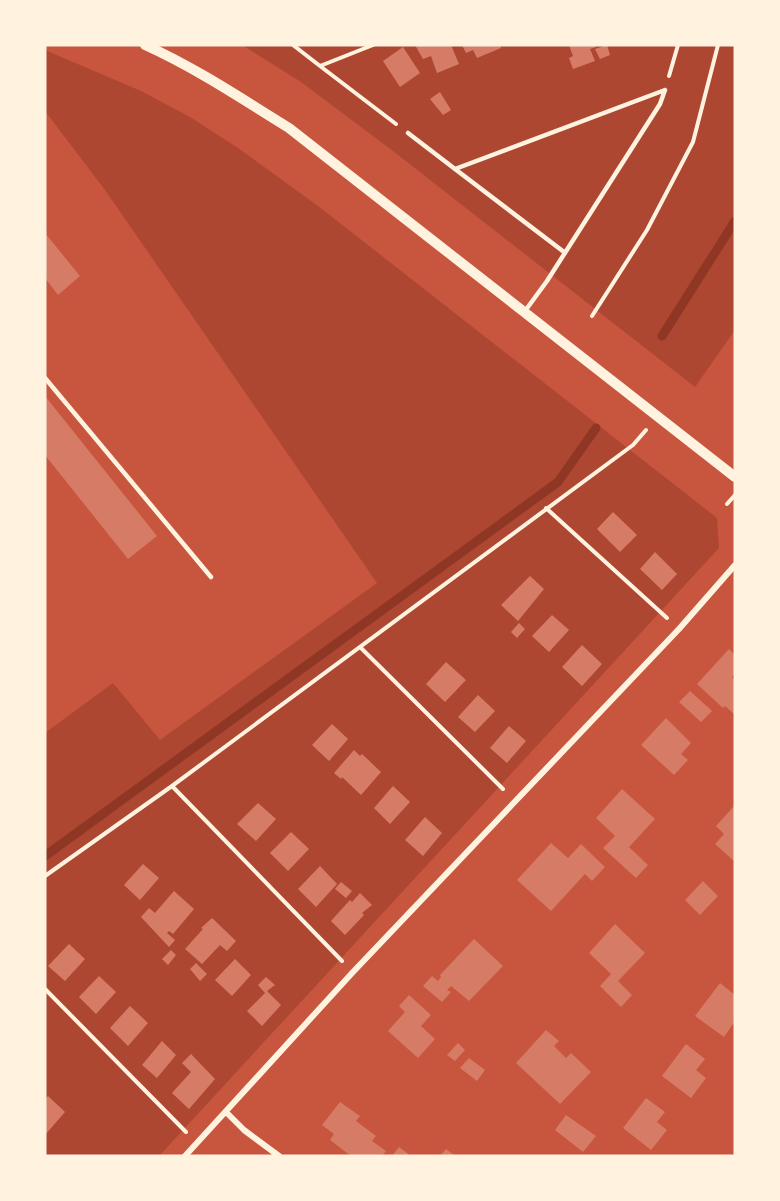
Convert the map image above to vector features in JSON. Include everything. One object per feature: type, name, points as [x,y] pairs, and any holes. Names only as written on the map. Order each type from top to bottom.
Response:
[{"type":"street","points":[[145,45],[218,83],[289,128],[735,477]]},
{"type":"street","points":[[185,1156],[353,972],[679,629],[735,566]]},
{"type":"street","points":[[226,1112],[244,1130],[279,1156]]},
{"type":"lane","points":[[525,311],[660,104],[665,90]]},
{"type":"lane","points":[[455,169],[665,90]]},
{"type":"lane","points":[[408,133],[564,252]]},
{"type":"lane","points":[[45,378],[211,577]]},
{"type":"path","points":[[293,45],[408,133]]},
{"type":"path","points":[[320,66],[373,45]]},
{"type":"path","points":[[665,90],[678,45]]},
{"type":"path","points":[[592,316],[647,230],[693,142],[718,45]]},
{"type":"path","points":[[45,876],[172,786],[633,445]]},
{"type":"path","points":[[546,508],[679,629]]},
{"type":"path","points":[[359,646],[514,801]]},
{"type":"path","points":[[172,786],[353,972]]},
{"type":"path","points":[[45,989],[197,1143]]},
{"type":"shaded area","points":[[242,45],[735,45],[735,330],[695,387],[393,151],[301,82]]},
{"type":"shaded area","points":[[45,50],[141,91],[190,117],[238,148],[318,206],[717,518],[719,548],[159,1156],[45,1156],[45,733],[113,683],[160,740],[377,583],[105,190],[45,111]]},
{"type":"building","points":[[415,45],[451,45],[459,64],[437,73],[431,56],[423,59]]},
{"type":"building","points":[[462,45],[500,45],[501,48],[477,58],[473,50],[466,53]]},
{"type":"building","points":[[569,45],[595,45],[596,47],[590,49],[595,61],[573,69],[569,58],[573,56]]},
{"type":"building","points":[[607,45],[610,55],[600,59],[595,49]]},
{"type":"building","points":[[403,47],[420,73],[400,87],[383,61]]},
{"type":"building","points":[[440,92],[451,110],[443,115],[430,99]]},
{"type":"building","points":[[45,233],[80,276],[58,295],[45,278]]},
{"type":"building","points":[[45,396],[157,536],[128,559],[45,455]]},
{"type":"building","points":[[613,512],[637,535],[620,552],[597,529]]},
{"type":"building","points":[[655,552],[677,574],[662,590],[640,569]]},
{"type":"building","points":[[530,576],[544,589],[518,621],[501,605]]},
{"type":"building","points":[[552,615],[569,630],[549,652],[532,636]]},
{"type":"building","points":[[519,623],[525,629],[517,638],[511,632]]},
{"type":"building","points":[[582,645],[602,664],[582,686],[562,667]]},
{"type":"building","points":[[729,649],[735,655],[735,673],[732,677],[735,680],[735,715],[725,706],[723,708],[697,684]]},
{"type":"building","points":[[446,662],[466,680],[445,702],[426,684]]},
{"type":"building","points":[[690,691],[712,711],[701,722],[679,702]]},
{"type":"building","points":[[478,695],[495,711],[475,732],[458,717]]},
{"type":"building","points":[[666,718],[691,743],[681,754],[688,760],[674,775],[641,745]]},
{"type":"building","points":[[332,724],[348,739],[329,761],[312,745]]},
{"type":"building","points":[[509,726],[526,741],[507,763],[490,748]]},
{"type":"building","points":[[354,750],[360,756],[362,754],[381,772],[361,795],[342,777],[341,779],[334,773]]},
{"type":"building","points":[[393,786],[410,802],[390,824],[374,808]]},
{"type":"building","points":[[622,789],[655,819],[629,847],[648,865],[636,878],[603,848],[615,836],[596,818]]},
{"type":"building","points":[[258,803],[276,819],[256,841],[237,824]]},
{"type":"building","points":[[735,805],[735,862],[715,844],[724,834],[716,826]]},
{"type":"building","points":[[425,817],[442,833],[423,856],[405,840]]},
{"type":"building","points":[[291,832],[309,849],[288,871],[270,853]]},
{"type":"building","points":[[551,843],[568,858],[581,844],[605,867],[592,881],[585,874],[551,911],[517,880]]},
{"type":"building","points":[[143,864],[159,878],[140,900],[124,885]]},
{"type":"building","points":[[320,866],[337,884],[316,907],[298,889]]},
{"type":"building","points":[[703,881],[718,896],[700,915],[685,900]]},
{"type":"building","points":[[341,882],[352,891],[346,898],[335,889]]},
{"type":"building","points":[[174,891],[194,909],[173,934],[169,931],[167,933],[175,940],[169,947],[141,917],[149,908],[155,913]]},
{"type":"building","points":[[360,893],[372,905],[362,913],[364,915],[345,935],[331,921],[350,900],[352,902]]},
{"type":"building","points":[[212,918],[236,941],[227,951],[220,945],[202,964],[185,949]]},
{"type":"building","points":[[615,924],[645,953],[618,981],[632,995],[621,1007],[600,986],[611,974],[589,953]]},
{"type":"building","points":[[474,939],[503,966],[469,1001],[451,986],[447,990],[451,992],[442,1002],[423,986],[432,976],[438,981],[440,975]]},
{"type":"building","points":[[69,944],[85,959],[65,981],[48,966]]},
{"type":"building","points":[[171,950],[176,955],[168,965],[162,959]]},
{"type":"building","points":[[235,959],[251,975],[232,996],[215,980]]},
{"type":"building","points":[[196,963],[207,974],[200,981],[190,969]]},
{"type":"building","points":[[99,976],[116,992],[96,1014],[79,997]]},
{"type":"building","points":[[266,977],[275,985],[267,991],[281,1005],[262,1026],[247,1011],[265,993],[258,985]]},
{"type":"building","points":[[720,983],[735,995],[735,1021],[724,1037],[695,1016]]},
{"type":"building","points":[[409,995],[431,1015],[421,1026],[435,1039],[418,1058],[388,1031],[405,1012],[399,1006]]},
{"type":"building","points":[[130,1006],[148,1023],[128,1046],[110,1028]]},
{"type":"building","points":[[546,1030],[559,1041],[554,1046],[566,1058],[571,1053],[591,1072],[560,1104],[516,1063]]},
{"type":"building","points":[[162,1041],[176,1055],[157,1078],[142,1065]]},
{"type":"building","points":[[458,1043],[465,1050],[455,1061],[447,1055]]},
{"type":"building","points":[[686,1044],[705,1059],[696,1070],[706,1078],[691,1098],[662,1076]]},
{"type":"building","points":[[191,1054],[215,1079],[189,1109],[172,1093],[191,1072],[182,1063]]},
{"type":"building","points":[[469,1058],[485,1070],[477,1081],[460,1068]]},
{"type":"building","points":[[48,1096],[65,1112],[45,1135],[45,1099]]},
{"type":"building","points":[[646,1098],[665,1112],[657,1122],[667,1130],[651,1150],[623,1128]]},
{"type":"building","points":[[340,1102],[360,1116],[356,1121],[376,1136],[372,1141],[386,1151],[382,1156],[351,1156],[330,1140],[334,1134],[322,1125]]},
{"type":"building","points":[[566,1115],[596,1136],[583,1152],[555,1130]]},
{"type":"building","points":[[399,1147],[411,1156],[392,1156]]},
{"type":"building","points":[[446,1149],[455,1156],[440,1156]]},
{"type":"waterway","points":[[662,336],[735,221]]},
{"type":"waterway","points":[[45,856],[558,482],[596,428]]}]
